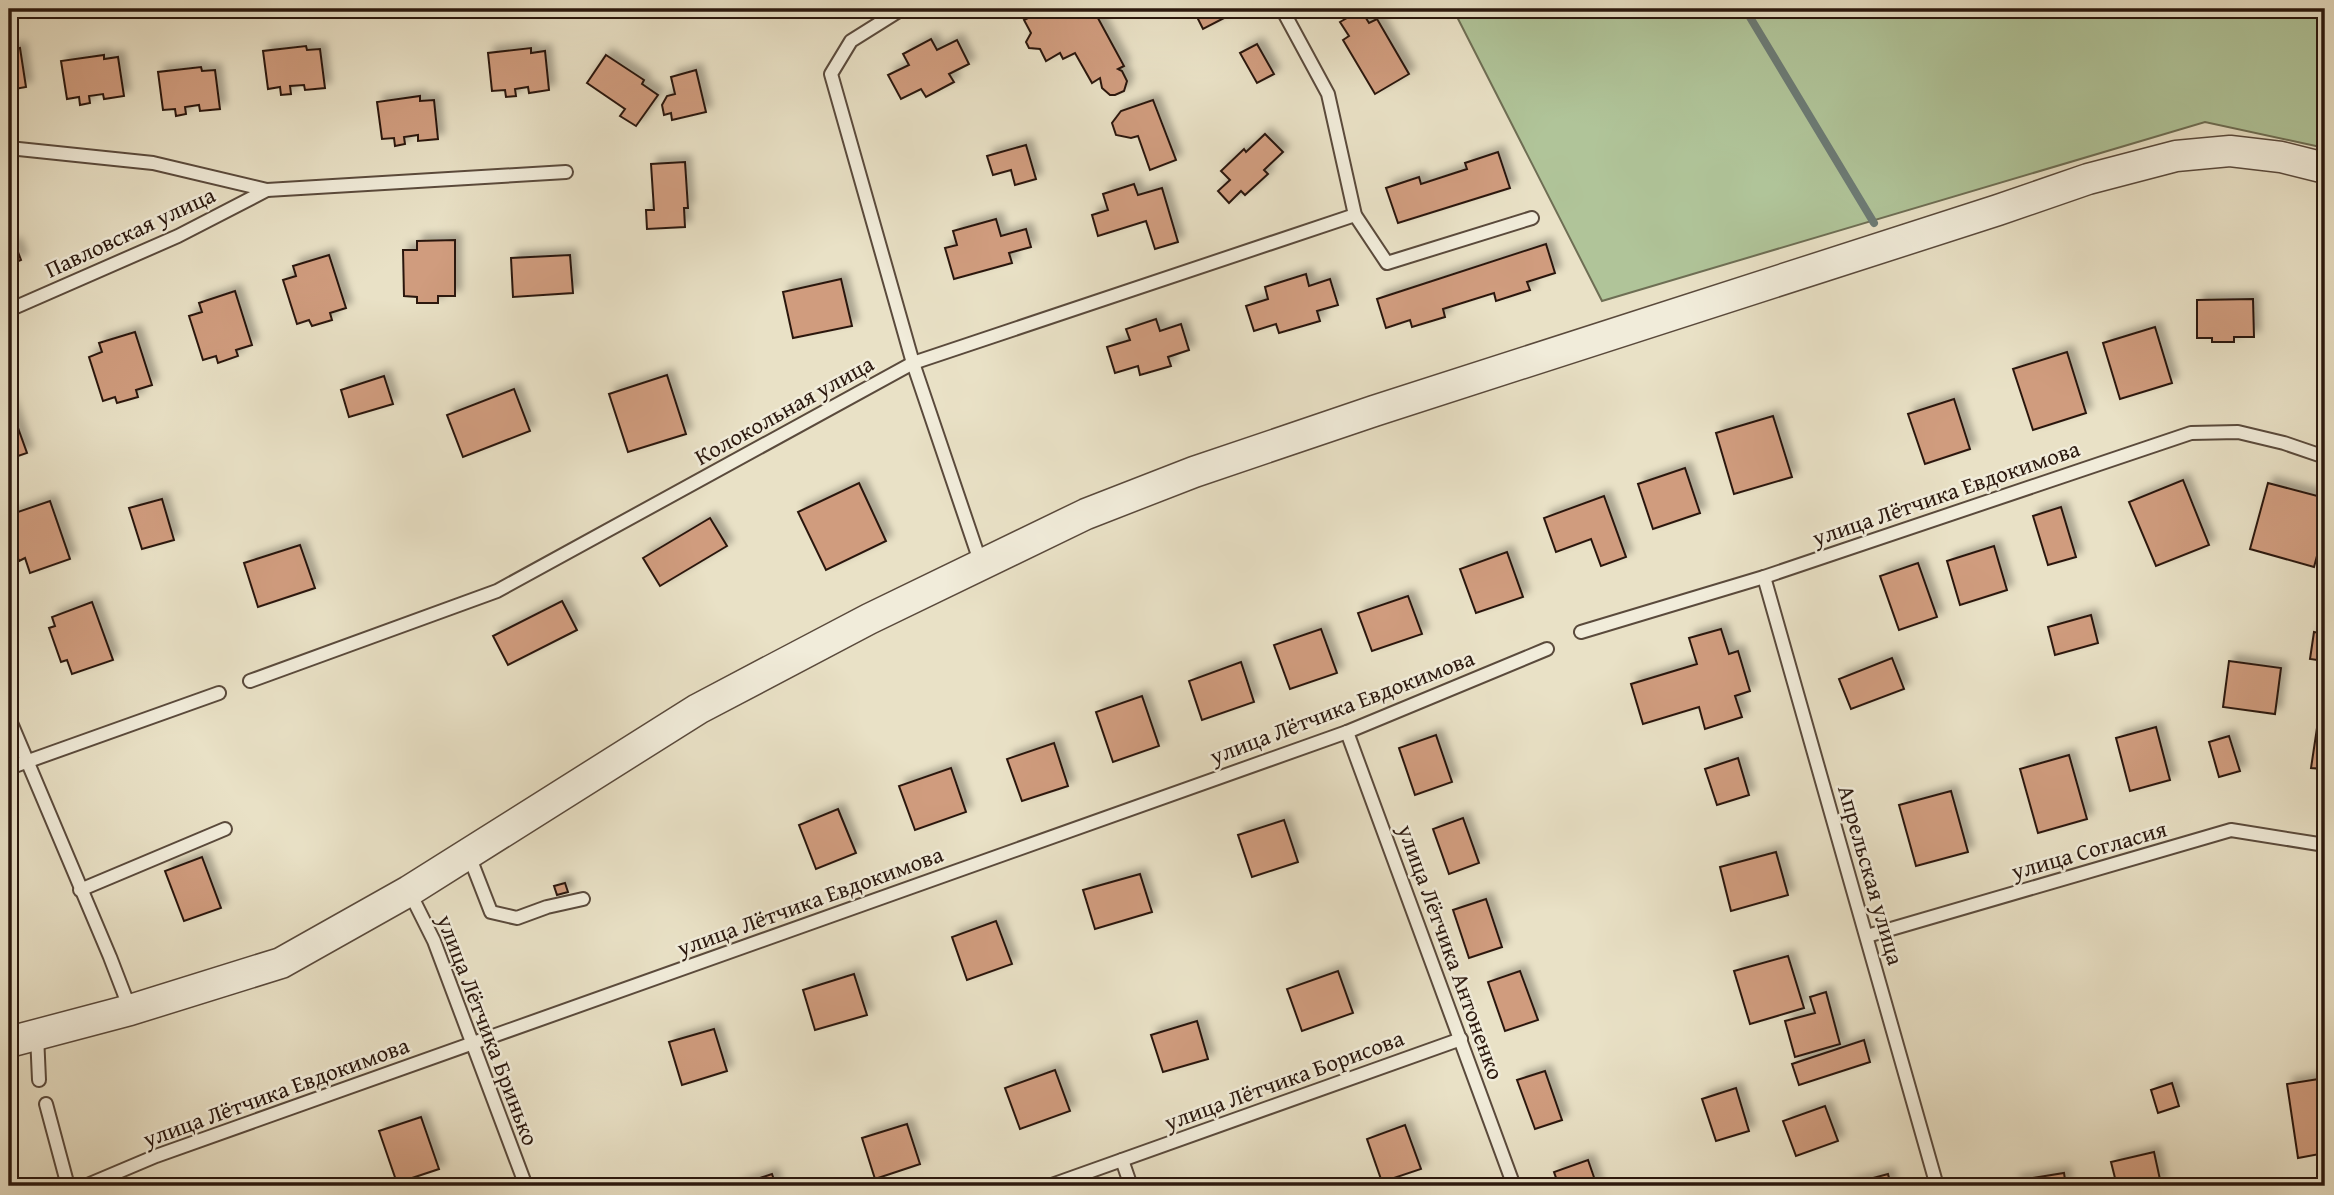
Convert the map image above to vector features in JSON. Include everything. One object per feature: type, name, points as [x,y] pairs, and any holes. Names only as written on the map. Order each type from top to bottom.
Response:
[{"type":"street","points":[[9,1042],[130,1010],[281,962],[409,891],[698,709],[869,619],[981,564],[1086,514],[1194,472],[2088,179],[2176,156],[2230,151],[2281,157],[2325,168]]},
{"type":"lane","points":[[902,9],[851,41],[831,74],[912,363],[981,564]]},
{"type":"lane","points":[[1282,9],[1328,94],[1355,215],[1387,262],[1532,218]]},
{"type":"lane","points":[[9,148],[153,163],[267,190],[566,172]]},
{"type":"lane","name":"Павловская улица","points":[[9,310],[178,236],[267,190]]},
{"type":"lane","name":"Колокольная улица","points":[[250,681],[497,591],[912,363],[1355,215]]},
{"type":"lane","name":"улица Лётчика Евдокимова","points":[[1581,632],[1764,576],[2191,433],[2238,432],[2284,443],[2325,457]]},
{"type":"lane","name":"Апрельская улица","points":[[1764,576],[1937,1186]]},
{"type":"lane","name":"улица Лётчика Евдокимова","points":[[85,1186],[156,1156],[1347,732],[1547,649]]},
{"type":"lane","points":[[9,768],[219,693]]},
{"type":"lane","points":[[9,718],[130,1010]]},
{"type":"lane","name":"улица Лётчика Антоненко","points":[[1347,732],[1514,1186]]},
{"type":"lane","points":[[80,890],[225,829]]},
{"type":"lane","name":"улица Согласия","points":[[1867,936],[2231,830],[2325,845]]},
{"type":"lane","points":[[468,853],[491,912],[517,918],[547,907],[583,899]]},
{"type":"lane","name":"улица Лётчика Бринько","points":[[409,891],[434,942],[526,1186]]},
{"type":"lane","points":[[37,1035],[39,1080]]},
{"type":"lane","name":"улица Лётчика Борисова","points":[[1049,1186],[1461,1039]]},
{"type":"lane","points":[[46,1104],[68,1186]]},
{"type":"lane","points":[[1122,1160],[1131,1186]]},
{"type":"green space","points":[[1453,9],[2325,9],[2325,148],[2205,122],[1602,301]]},
{"type":"building","points":[[1028,9],[1093,9],[1124,66],[1118,69],[1127,81],[1124,91],[1110,95],[1102,88],[1100,78],[1092,83],[1075,53],[1063,59],[1060,53],[1046,61],[1040,49],[1029,48],[1026,42],[1031,33],[1024,20],[1032,16]]},
{"type":"building","points":[[1193,9],[1225,9],[1228,16],[1203,29]]},
{"type":"building","points":[[1361,10],[1369,23],[1377,19],[1409,74],[1375,94],[1343,40],[1349,36],[1340,22]]},
{"type":"building","points":[[931,39],[937,50],[957,40],[969,64],[949,74],[954,82],[926,97],[921,89],[901,99],[888,75],[909,65],[903,54]]},
{"type":"building","points":[[1257,44],[1274,74],[1257,83],[1240,53]]},
{"type":"building","points":[[306,46],[307,50],[320,49],[325,88],[305,90],[304,85],[290,86],[291,94],[281,95],[280,87],[268,89],[263,51]]},
{"type":"building","points":[[20,48],[26,87],[9,90],[9,50]]},
{"type":"building","points":[[531,48],[531,53],[545,51],[549,90],[529,93],[528,87],[515,89],[516,96],[506,97],[505,90],[492,91],[488,53]]},
{"type":"building","points":[[104,55],[104,59],[118,57],[124,96],[104,99],[103,94],[89,96],[90,103],[80,105],[79,97],[67,99],[61,61]]},
{"type":"building","points":[[606,55],[644,80],[642,84],[658,95],[636,126],[620,116],[625,109],[587,83]]},
{"type":"building","points":[[201,67],[202,71],[215,70],[220,109],[200,111],[199,105],[185,107],[186,114],[176,116],[175,109],[163,110],[158,72]]},
{"type":"building","points":[[696,70],[706,112],[672,120],[671,113],[664,115],[662,105],[667,96],[675,94],[671,77]]},
{"type":"building","points":[[420,96],[420,101],[434,100],[438,139],[418,141],[418,135],[404,137],[405,144],[395,146],[394,138],[382,139],[377,102]]},
{"type":"building","points":[[1153,100],[1176,160],[1150,170],[1138,136],[1131,138],[1116,135],[1112,123],[1121,111]]},
{"type":"building","points":[[1265,134],[1283,152],[1264,170],[1268,174],[1245,195],[1241,191],[1229,203],[1218,191],[1230,180],[1221,171]]},
{"type":"building","points":[[1026,145],[1036,179],[1015,185],[1011,170],[993,175],[987,156]]},
{"type":"building","points":[[1498,152],[1510,188],[1398,223],[1386,188],[1419,177],[1421,184],[1467,169],[1465,163]]},
{"type":"building","points":[[685,162],[688,208],[684,208],[685,227],[647,229],[646,210],[654,210],[651,164]]},
{"type":"building","points":[[1134,184],[1138,195],[1162,188],[1178,242],[1155,249],[1146,221],[1098,236],[1092,215],[1108,210],[1103,194]]},
{"type":"building","points":[[996,219],[1001,236],[1026,229],[1031,247],[1009,253],[1012,263],[954,279],[945,248],[957,245],[953,231]]},
{"type":"building","points":[[455,240],[455,296],[438,296],[438,303],[417,303],[417,297],[404,296],[403,250],[417,250],[417,241]]},
{"type":"building","points":[[15,244],[21,260],[14,263],[9,247]]},
{"type":"building","points":[[1546,244],[1555,273],[1527,282],[1530,290],[1496,301],[1494,293],[1443,309],[1445,317],[1412,327],[1410,320],[1386,328],[1377,299]]},
{"type":"building","points":[[329,255],[346,308],[330,313],[332,320],[312,326],[309,320],[297,324],[283,280],[296,276],[293,266]]},
{"type":"building","points":[[570,255],[573,293],[513,297],[511,258]]},
{"type":"building","points":[[1306,274],[1309,286],[1330,279],[1338,305],[1317,311],[1320,321],[1279,333],[1276,324],[1254,331],[1246,306],[1268,299],[1265,287]]},
{"type":"building","points":[[841,279],[852,326],[793,338],[783,292]]},
{"type":"building","points":[[235,291],[252,345],[236,350],[238,356],[218,363],[216,356],[203,360],[189,316],[202,312],[199,303]]},
{"type":"building","points":[[2253,299],[2254,337],[2234,337],[2234,342],[2212,342],[2212,338],[2197,338],[2197,300]]},
{"type":"building","points":[[1156,319],[1160,331],[1181,324],[1189,350],[1168,357],[1171,366],[1140,375],[1138,366],[1115,373],[1107,347],[1130,340],[1126,329]]},
{"type":"building","points":[[2155,327],[2172,383],[2120,399],[2103,343]]},
{"type":"building","points":[[135,332],[152,385],[136,390],[138,397],[117,403],[115,397],[103,401],[89,357],[102,352],[99,343]]},
{"type":"building","points":[[2067,352],[2086,413],[2033,430],[2013,369]]},
{"type":"building","points":[[667,375],[686,434],[628,452],[609,394]]},
{"type":"building","points":[[384,376],[393,404],[349,417],[341,390]]},
{"type":"building","points":[[514,389],[530,431],[463,457],[447,415]]},
{"type":"building","points":[[1954,399],[1970,449],[1925,464],[1908,414]]},
{"type":"building","points":[[9,403],[27,453],[9,459]]},
{"type":"building","points":[[1773,416],[1792,477],[1734,494],[1716,433]]},
{"type":"building","points":[[1685,468],[1700,513],[1653,529],[1638,484]]},
{"type":"building","points":[[2183,480],[2209,545],[2156,566],[2129,502]]},
{"type":"building","points":[[859,483],[886,541],[826,570],[798,512]]},
{"type":"building","points":[[2268,483],[2325,498],[2325,526],[2314,567],[2250,549]]},
{"type":"building","points":[[1604,496],[1626,557],[1601,566],[1591,539],[1556,552],[1544,518]]},
{"type":"building","points":[[162,499],[174,540],[142,549],[129,508]]},
{"type":"building","points":[[50,501],[70,559],[30,573],[25,558],[19,561],[9,534],[9,526],[13,525],[9,515]]},
{"type":"building","points":[[2061,507],[2076,557],[2048,565],[2033,516]]},
{"type":"building","points":[[710,518],[727,546],[660,586],[643,558]]},
{"type":"building","points":[[300,545],[315,588],[258,607],[244,563]]},
{"type":"building","points":[[1994,546],[2007,590],[1960,605],[1947,561]]},
{"type":"building","points":[[1507,552],[1523,597],[1476,613],[1460,569]]},
{"type":"building","points":[[1918,563],[1937,617],[1899,630],[1880,576]]},
{"type":"building","points":[[1408,596],[1422,634],[1372,651],[1358,613]]},
{"type":"building","points":[[562,601],[577,630],[508,665],[493,636]]},
{"type":"building","points":[[92,602],[113,660],[72,674],[67,660],[61,662],[49,628],[55,626],[52,617]]},
{"type":"building","points":[[2091,615],[2098,643],[2055,655],[2048,627]]},
{"type":"building","points":[[1321,629],[1337,673],[1290,689],[1274,645]]},
{"type":"building","points":[[1721,629],[1729,654],[1738,651],[1750,691],[1735,696],[1742,717],[1705,729],[1699,707],[1643,724],[1631,684],[1697,664],[1689,638]]},
{"type":"building","points":[[2314,632],[2325,634],[2325,661],[2310,659]]},
{"type":"building","points":[[1892,658],[1904,689],[1851,709],[1839,679]]},
{"type":"building","points":[[2229,661],[2281,668],[2275,714],[2223,707]]},
{"type":"building","points":[[1241,662],[1254,702],[1202,720],[1189,681]]},
{"type":"building","points":[[1142,696],[1159,746],[1113,762],[1096,712]]},
{"type":"building","points":[[2156,727],[2170,780],[2130,791],[2116,738]]},
{"type":"building","points":[[2317,728],[2325,730],[2325,800],[2319,799],[2323,769],[2311,768]]},
{"type":"building","points":[[1436,735],[1452,782],[1415,795],[1399,748]]},
{"type":"building","points":[[2229,736],[2240,771],[2219,777],[2209,742]]},
{"type":"building","points":[[1054,743],[1068,786],[1022,801],[1007,759]]},
{"type":"building","points":[[2069,755],[2087,819],[2038,833],[2020,769]]},
{"type":"building","points":[[1738,758],[1749,795],[1717,805],[1705,769]]},
{"type":"building","points":[[951,768],[966,812],[915,830],[899,786]]},
{"type":"building","points":[[1951,791],[1968,852],[1916,866],[1899,805]]},
{"type":"building","points":[[838,809],[856,853],[816,869],[799,825]]},
{"type":"building","points":[[1463,818],[1479,863],[1449,874],[1433,829]]},
{"type":"building","points":[[1284,820],[1298,862],[1252,877],[1238,835]]},
{"type":"building","points":[[1776,852],[1788,895],[1731,911],[1720,867]]},
{"type":"building","points":[[202,857],[221,908],[184,921],[165,871]]},
{"type":"building","points":[[1140,874],[1152,912],[1095,929],[1083,890]]},
{"type":"building","points":[[565,883],[568,892],[557,895],[554,886]]},
{"type":"building","points":[[1486,899],[1502,947],[1469,958],[1453,910]]},
{"type":"building","points":[[996,921],[1012,964],[967,980],[952,937]]},
{"type":"building","points":[[1788,956],[1804,1008],[1750,1024],[1734,971]]},
{"type":"building","points":[[1338,971],[1353,1013],[1302,1031],[1287,989]]},
{"type":"building","points":[[1520,971],[1538,1020],[1505,1031],[1488,982]]},
{"type":"building","points":[[854,974],[867,1015],[815,1030],[803,990]]},
{"type":"building","points":[[1826,992],[1840,1044],[1795,1057],[1785,1021],[1815,1013],[1810,997]]},
{"type":"building","points":[[1197,1021],[1208,1059],[1163,1072],[1151,1035]]},
{"type":"building","points":[[714,1029],[727,1071],[682,1085],[669,1042]]},
{"type":"building","points":[[1864,1040],[1870,1062],[1799,1085],[1792,1064]]},
{"type":"building","points":[[1055,1070],[1070,1111],[1020,1129],[1005,1088]]},
{"type":"building","points":[[1545,1071],[1562,1120],[1535,1129],[1517,1080]]},
{"type":"building","points":[[2325,1078],[2325,1153],[2298,1158],[2287,1084]]},
{"type":"building","points":[[2172,1083],[2179,1106],[2158,1113],[2151,1090]]},
{"type":"building","points":[[1736,1088],[1749,1131],[1716,1141],[1702,1099]]},
{"type":"building","points":[[1825,1106],[1838,1141],[1796,1156],[1783,1121]]},
{"type":"building","points":[[421,1117],[439,1169],[397,1183],[379,1131]]},
{"type":"building","points":[[907,1124],[920,1164],[875,1179],[862,1138]]},
{"type":"building","points":[[1405,1125],[1421,1169],[1382,1182],[1367,1139]]},
{"type":"building","points":[[2154,1152],[2161,1184],[2117,1186],[2111,1162]]},
{"type":"building","points":[[1588,1160],[1597,1186],[1559,1186],[1554,1172]]},
{"type":"building","points":[[2064,1173],[2066,1186],[2015,1186],[2014,1181]]},
{"type":"building","points":[[772,1174],[776,1186],[736,1186]]},
{"type":"building","points":[[1888,1174],[1891,1186],[1847,1186],[1847,1185]]},
{"type":"waterway","points":[[1745,9],[1874,223]]}]
